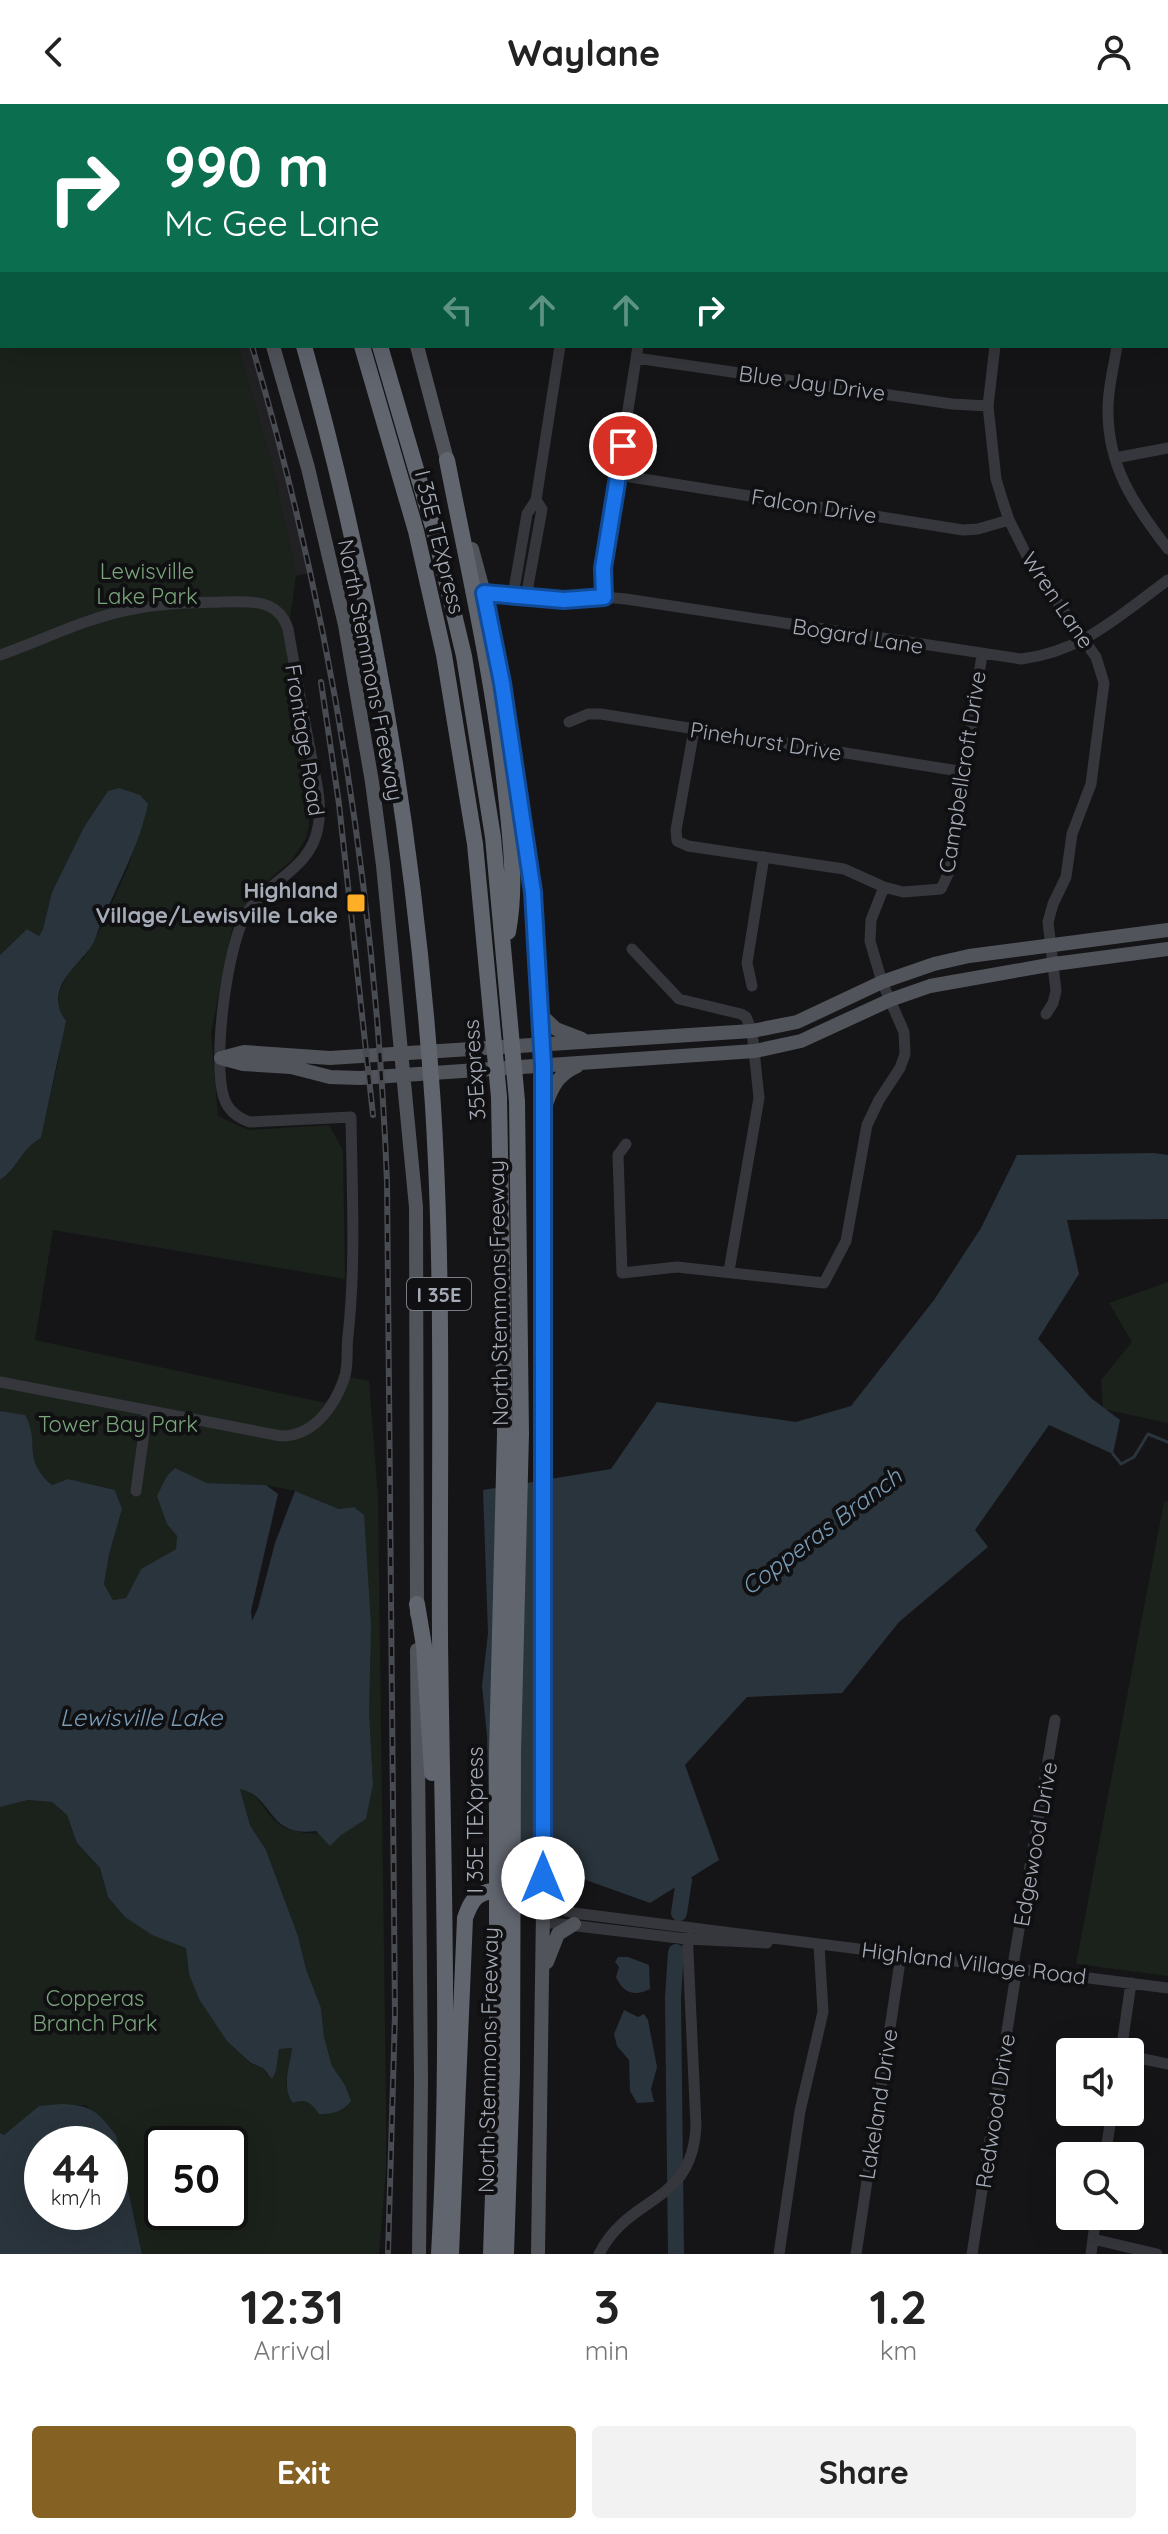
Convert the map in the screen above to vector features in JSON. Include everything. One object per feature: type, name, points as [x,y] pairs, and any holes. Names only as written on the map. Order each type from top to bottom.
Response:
[{"type":"highway","name":"North Stemmons Freeway","points":[[305,348],[351,526],[377,651],[407,839],[433,1110],[438,1221],[445,2081],[439,2254]]},
{"type":"highway","name":"I 35E TEXpress","points":[[363,348],[416,531],[444,655],[461,752]]},
{"type":"highway","name":"North Stemmons Freeway","points":[[381,348],[435,534],[464,656],[488,805],[517,1101],[512,2074],[506,2254]]},
{"type":"highway","points":[[447,460],[499,736],[509,821],[513,905],[504,949]]},
{"type":"highway","name":"35Express","points":[[461,752],[483,906],[499,1097],[513,1434]]},
{"type":"highway","name":"I 35E TEXpress","points":[[491,2254],[497,2074],[497,1753],[513,1434]]},
{"type":"highway","points":[[417,1604],[424,1646],[431,1771],[441,1792]]},
{"type":"highway","points":[[451,2254],[465,1918],[477,1897],[489,1891],[526,1893],[543,1899]]},
{"type":"main road","name":"North Stemmons Freeway","points":[[274,348],[308,468],[345,625],[374,796],[396,1075],[416,1207],[421,2081],[419,2254]]},
{"type":"main road","name":"North Stemmons Freeway","points":[[418,348],[484,593],[502,683],[533,892],[541,1015],[536,1045],[543,1112],[545,1260],[541,1325],[543,1922],[538,2254]]},
{"type":"main road","points":[[221,1058],[244,1052],[330,1058],[752,1031],[797,1022],[914,969],[969,956],[1168,930]]},
{"type":"main road","points":[[221,1058],[243,1064],[291,1067],[330,1077],[755,1051],[801,1041],[890,1000],[959,979],[1168,949]]},
{"type":"main road","points":[[541,1015],[556,1029],[590,1041]]},
{"type":"main road","points":[[543,1112],[560,1076],[587,1062]]},
{"type":"main road","points":[[542,1977],[557,1935],[574,1924]]},
{"type":"street","points":[[513,595],[527,514],[536,500],[560,348]]},
{"type":"street","name":"Wren Lane","points":[[995,348],[988,406],[996,479],[1009,520],[1032,566],[1102,669],[1104,683],[1091,784],[1072,834],[1066,877],[1048,922],[1056,991],[1046,1014]]},
{"type":"street","points":[[1117,348],[1108,408],[1119,475],[1129,495],[1168,549]]},
{"type":"street","points":[[604,597],[603,568],[637,352]]},
{"type":"street","name":"Blue Jay Drive","points":[[637,352],[952,404],[988,406]]},
{"type":"street","points":[[1115,458],[1168,448]]},
{"type":"street","name":"Falcon Drive","points":[[618,475],[963,530],[1009,520]]},
{"type":"street","points":[[526,597],[542,509],[536,500]]},
{"type":"street","name":"Bogard Lane","points":[[484,593],[564,600],[604,597],[1021,659],[1044,657],[1085,640],[1168,580]]},
{"type":"street","name":"Frontage Road","points":[[0,655],[102,617],[166,604],[267,604],[279,612],[288,629],[317,791],[318,828],[303,860],[264,892],[243,919],[221,1013],[224,1099],[244,1120],[264,1123],[351,1117],[350,1313],[345,1376],[332,1406],[315,1424],[291,1436],[147,1411]]},
{"type":"street","name":"Campbellcroft Drive","points":[[884,887],[903,892],[941,889],[949,872],[982,655]]},
{"type":"street","name":"Pinehurst Drive","points":[[569,722],[588,714],[601,714],[965,772]]},
{"type":"street","points":[[626,1144],[618,1155],[622,1273],[677,1267],[824,1283],[846,1241],[867,1125],[905,1054],[904,1032],[882,982],[870,941],[869,930],[884,887],[844,869],[688,846],[677,841],[676,830],[694,730]]},
{"type":"street","points":[[752,986],[747,963],[764,857]]},
{"type":"street","points":[[632,949],[679,999],[741,1014],[746,1017],[752,1031],[759,1098],[729,1271]]},
{"type":"street","points":[[0,1382],[147,1411],[136,1491]]},
{"type":"street","name":"Edgewood Drive","points":[[1015,1967],[1055,1720]]},
{"type":"street","name":"Highland Village Road","points":[[543,1899],[559,1909],[574,1913],[687,1934]]},
{"type":"street","name":"Highland Village Road","points":[[543,1922],[767,1943],[779,1940],[1168,1988]]},
{"type":"street","points":[[600,2253],[608,2237],[629,2216],[681,2178],[695,2142],[687,1934]]},
{"type":"street","points":[[779,2254],[800,2111],[823,2012],[819,1945]]},
{"type":"street","name":"Lakeland Drive","points":[[856,2254],[901,1955]]},
{"type":"street","name":"Redwood Drive","points":[[972,2254],[1015,1967]]},
{"type":"street","points":[[1123,2038],[1131,1983]]},
{"type":"street","points":[[1144,2059],[1168,2064]]},
{"type":"street","points":[[1091,2254],[1094,2230]]},
{"type":"street","points":[[1093,2239],[1157,2254]]},
{"type":"shaded area","points":[[239,348],[256,348],[313,572],[296,576],[274,473]]},
{"type":"green space","points":[[0,348],[239,348],[274,473],[296,576],[286,646],[308,784],[309,825],[306,838],[292,860],[253,893],[232,929],[211,1033],[218,1116],[248,1130],[329,1125],[343,1150],[345,1279],[53,1230],[35,1340],[326,1403],[337,1387],[338,1375],[369,1381],[378,1497],[386,2104],[386,2171],[379,2254],[142,2254],[128,2190],[128,2126],[107,2126],[86,2105],[39,2106],[4,2135],[0,2133],[0,1807],[28,1800],[52,1802],[67,1815],[77,1843],[100,1868],[108,1897],[186,1948],[189,1974],[250,2063],[263,2068],[267,2075],[276,2071],[279,2049],[292,2048],[286,2086],[301,2100],[311,2102],[345,2085],[332,2066],[324,2037],[321,2008],[306,1969],[298,1936],[266,1850],[250,1825],[240,1788],[255,1796],[282,1826],[303,1833],[340,1836],[366,1819],[373,1785],[353,1507],[339,1509],[295,1491],[266,1485],[207,1483],[175,1468],[164,1484],[162,1502],[167,1520],[177,1536],[176,1549],[141,1569],[126,1598],[113,1600],[104,1584],[122,1509],[115,1490],[68,1479],[52,1485],[35,1468],[30,1425],[0,1411],[0,1180],[41,1138],[59,1058],[59,993],[70,969],[83,959],[95,940],[128,867],[145,817],[108,791],[84,827],[52,892],[39,936],[27,929],[0,955]]},
{"type":"green space","points":[[1168,1282],[1168,1423],[1103,1409],[1101,1380],[1132,1342],[1109,1303]]},
{"type":"green space","points":[[1168,1501],[1168,1976],[1076,1964],[1164,1502]]},
{"type":"water","points":[[119,788],[140,795],[148,804],[144,819],[94,942],[65,978],[59,992],[59,1008],[66,1021],[41,1138],[0,1180],[0,955],[27,929],[39,936],[52,892],[84,827],[108,791]]},
{"type":"water","points":[[1017,1155],[1168,1155],[1168,1219],[1067,1220],[1079,1274],[1038,1339],[1091,1398],[1120,1420],[1113,1454],[1049,1425],[975,1530],[988,1547],[899,1622],[842,1693],[747,1697],[685,1765],[719,1860],[650,1903],[530,1860],[489,1818],[482,1686],[488,1633],[483,1490],[611,1469],[657,1402],[796,1422],[851,1406],[934,1300],[981,1228]]},
{"type":"water","name":"Lewisville Lake","points":[[0,1411],[25,1415],[32,1434],[37,1467],[52,1485],[68,1479],[115,1490],[122,1509],[104,1584],[113,1600],[126,1598],[141,1569],[176,1549],[177,1536],[167,1524],[157,1496],[167,1476],[175,1468],[207,1483],[266,1485],[278,1494],[251,1611],[252,1621],[275,1543],[295,1491],[339,1509],[354,1507],[364,1515],[371,1624],[369,1714],[373,1785],[366,1819],[330,1846],[316,1831],[300,1831],[279,1823],[251,1793],[240,1789],[250,1825],[266,1850],[298,1936],[306,1969],[321,2008],[324,2037],[332,2066],[351,2101],[341,2110],[319,2114],[308,2102],[293,2103],[287,2083],[292,2048],[279,2049],[272,2079],[263,2068],[251,2063],[227,2041],[199,1999],[189,1974],[186,1948],[152,1935],[125,1917],[108,1897],[100,1868],[77,1843],[67,1815],[52,1802],[28,1800],[0,1807]]},
{"type":"water","points":[[618,1957],[628,1957],[649,1965],[650,1989],[634,1993],[622,1987],[616,1977],[619,1967],[615,1962]]},
{"type":"water","points":[[624,2010],[638,2017],[644,2014],[648,2020],[657,2067],[651,2089],[654,2102],[637,2103],[630,2091],[629,2060],[617,2046],[614,2034]]},
{"type":"water","points":[[39,2106],[80,2106],[98,2115],[108,2126],[24,2126],[24,2230],[128,2230],[128,2190],[142,2254],[0,2254],[0,2133],[4,2135]]},
{"type":"waterway","points":[[1113,1454],[1121,1464],[1134,1457],[1148,1434],[1168,1442]]},
{"type":"waterway","name":"Copperas Branch","points":[[678,1862],[684,1880],[679,1913]]},
{"type":"waterway","name":"Copperas Branch","points":[[676,1952],[673,1998],[676,2254]]},
{"type":"railway","points":[[253,348],[305,551],[327,655],[361,865],[381,1076],[387,1182],[395,2014],[388,2254]]},
{"type":"railway","points":[[321,682],[339,804],[373,1115]]},
{"type":"place","name":"Highland Village/Lewisville Lake","points":[[356,903]]},
{"type":"route","points":[[543,1878],[543,1065],[533,892],[502,683],[484,593],[564,600],[604,597],[603,568],[623,446]]},
{"type":"park label","name":"Lewisville Lake Park","points":[[147,584]]},
{"type":"park label","name":"Tower Bay Park","points":[[118,1424]]},
{"type":"park label","name":"Copperas Branch Park","points":[[95,2010]]}]
